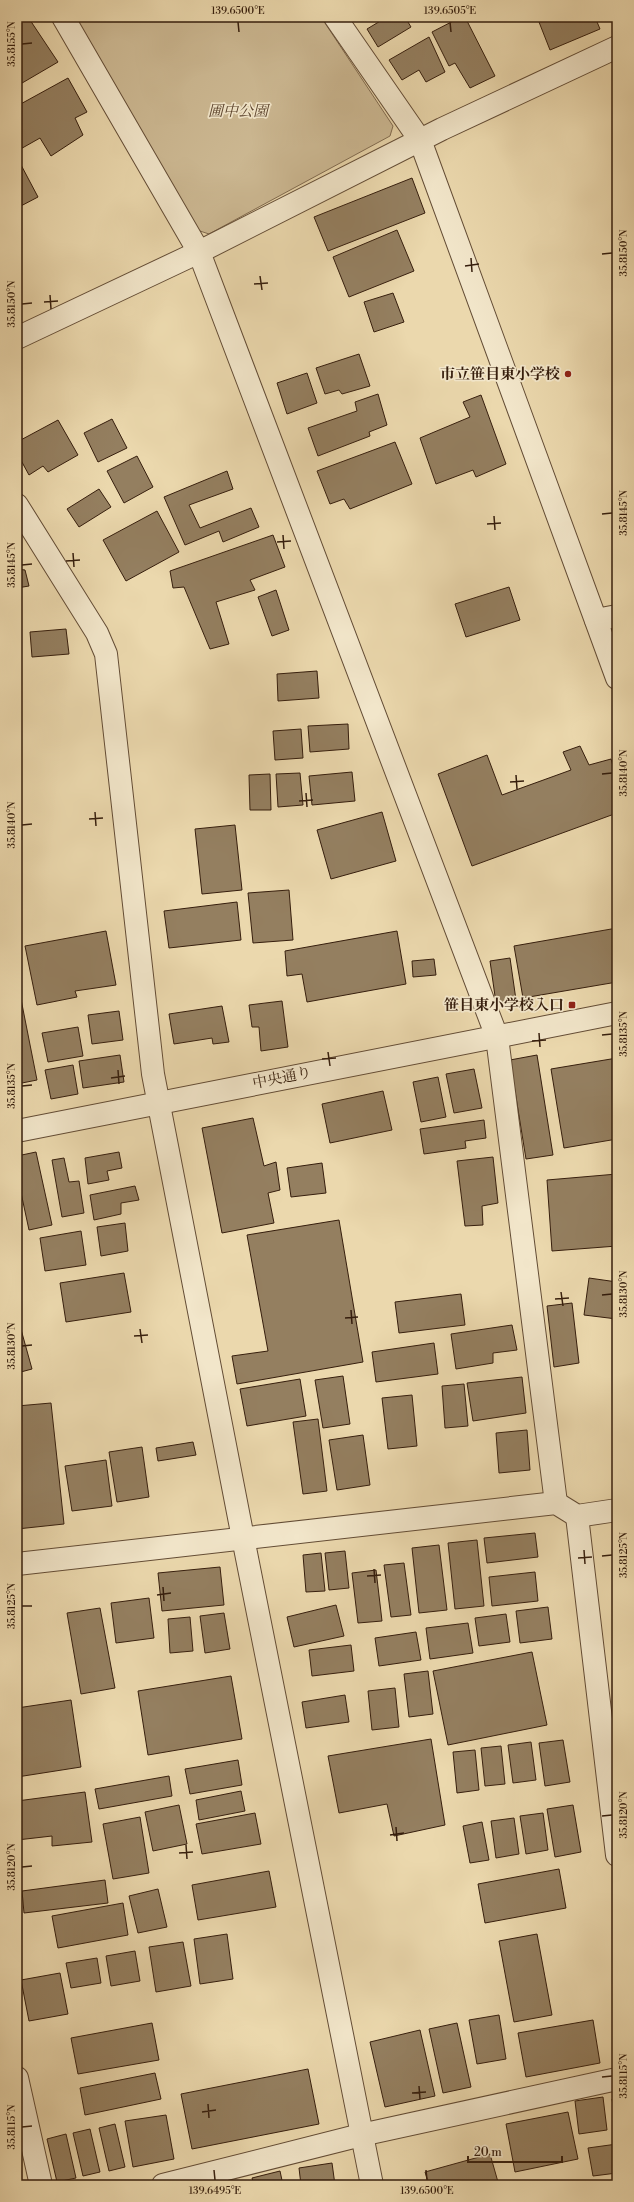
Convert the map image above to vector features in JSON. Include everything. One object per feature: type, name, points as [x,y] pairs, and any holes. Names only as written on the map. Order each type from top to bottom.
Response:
[{"type":"street","points":[[64,17],[199,252],[497,1037],[556,1503]]},
{"type":"street","points":[[335,17],[420,140],[617,678]]},
{"type":"street","points":[[17,338],[199,252],[420,140],[617,47]]},
{"type":"street","points":[[17,505],[97,633],[106,654],[153,1074],[243,1538],[372,2185]]},
{"type":"street","points":[[596,620],[617,616]]},
{"type":"street","name":"中央通り","points":[[17,1131],[617,1013]]},
{"type":"street","points":[[17,1564],[556,1503],[577,1516],[617,1510]]},
{"type":"street","points":[[577,1516],[617,1855]]},
{"type":"street","points":[[17,2078],[41,2185]]},
{"type":"street","points":[[163,2185],[361,2135],[617,2079]]},
{"type":"green space","name":"圃中公園","points":[[74,17],[321,17],[393,126],[390,136],[209,234],[197,230]]},
{"type":"building","points":[[17,17],[28,17],[58,62],[17,86]]},
{"type":"building","points":[[387,17],[405,17],[411,27],[378,47],[367,29]]},
{"type":"building","points":[[461,17],[465,17],[495,76],[470,88],[455,63],[449,66],[432,32]]},
{"type":"building","points":[[550,17],[595,17],[600,29],[550,50],[539,22]]},
{"type":"building","points":[[429,37],[445,72],[426,82],[419,70],[402,80],[389,60]]},
{"type":"building","points":[[68,78],[87,112],[75,118],[83,135],[51,156],[40,138],[17,151],[17,106]]},
{"type":"building","points":[[20,163],[38,197],[17,208],[17,164]]},
{"type":"building","points":[[412,178],[425,213],[328,251],[314,217]]},
{"type":"building","points":[[397,230],[414,271],[349,297],[333,257]]},
{"type":"building","points":[[393,293],[404,322],[374,332],[364,302]]},
{"type":"building","points":[[359,354],[370,386],[342,394],[339,390],[325,394],[316,368]]},
{"type":"building","points":[[307,373],[317,403],[287,414],[277,383]]},
{"type":"building","points":[[378,394],[387,425],[369,432],[370,436],[318,456],[308,428],[357,411],[355,402]]},
{"type":"building","points":[[481,395],[506,464],[476,477],[473,470],[436,484],[420,438],[470,417],[463,402]]},
{"type":"building","points":[[112,419],[127,448],[98,462],[84,433]]},
{"type":"building","points":[[58,420],[78,455],[48,472],[43,466],[29,475],[17,453],[17,442]]},
{"type":"building","points":[[395,442],[412,484],[350,509],[344,499],[330,504],[317,471]]},
{"type":"building","points":[[137,456],[153,487],[124,503],[107,471]]},
{"type":"building","points":[[227,471],[233,489],[189,505],[200,528],[251,508],[259,527],[223,542],[219,531],[185,545],[164,497]]},
{"type":"building","points":[[99,489],[111,507],[79,527],[67,509]]},
{"type":"building","points":[[157,511],[179,552],[126,581],[103,540]]},
{"type":"building","points":[[273,535],[285,567],[250,580],[255,590],[216,602],[229,644],[210,649],[184,587],[173,588],[170,571]]},
{"type":"building","points":[[17,569],[25,570],[29,586],[17,588]]},
{"type":"building","points":[[509,587],[520,620],[466,637],[455,604]]},
{"type":"building","points":[[276,590],[289,630],[272,636],[258,597]]},
{"type":"building","points":[[66,629],[69,654],[32,657],[30,632]]},
{"type":"building","points":[[18,633],[20,652],[17,653],[17,634]]},
{"type":"building","points":[[317,671],[319,698],[278,701],[277,674]]},
{"type":"building","points":[[348,724],[349,749],[310,752],[308,726]]},
{"type":"building","points":[[301,729],[303,758],[275,760],[273,731]]},
{"type":"building","points":[[580,746],[589,765],[611,759],[617,779],[617,813],[472,866],[438,774],[487,755],[502,795],[571,770],[563,752]]},
{"type":"building","points":[[352,772],[355,801],[312,805],[309,776]]},
{"type":"building","points":[[300,773],[303,805],[278,807],[276,774]]},
{"type":"building","points":[[270,774],[271,810],[250,810],[249,775]]},
{"type":"building","points":[[382,812],[396,861],[331,879],[317,830]]},
{"type":"building","points":[[235,825],[242,890],[202,894],[195,829]]},
{"type":"building","points":[[289,890],[293,940],[253,943],[248,893]]},
{"type":"building","points":[[237,902],[241,940],[169,948],[164,911]]},
{"type":"building","points":[[617,928],[617,982],[523,998],[514,946]]},
{"type":"building","points":[[106,931],[116,985],[75,991],[77,997],[37,1005],[25,946]]},
{"type":"building","points":[[397,931],[406,984],[307,1002],[302,974],[287,976],[285,951]]},
{"type":"building","points":[[510,958],[516,1000],[496,1003],[490,961]]},
{"type":"building","points":[[434,959],[436,975],[413,977],[412,961]]},
{"type":"building","points":[[17,979],[37,1080],[17,1084]]},
{"type":"building","points":[[282,1001],[288,1047],[261,1051],[259,1027],[252,1027],[249,1005]]},
{"type":"building","points":[[222,1006],[229,1042],[213,1044],[212,1038],[174,1044],[169,1014]]},
{"type":"building","points":[[119,1011],[123,1040],[92,1044],[88,1015]]},
{"type":"building","points":[[78,1027],[83,1056],[48,1062],[42,1033]]},
{"type":"building","points":[[120,1055],[124,1082],[83,1088],[79,1061]]},
{"type":"building","points":[[537,1055],[553,1155],[526,1159],[510,1060]]},
{"type":"building","points":[[617,1058],[617,1139],[564,1148],[551,1069]]},
{"type":"building","points":[[73,1065],[78,1094],[51,1099],[45,1070]]},
{"type":"building","points":[[474,1069],[482,1108],[454,1113],[446,1074]]},
{"type":"building","points":[[438,1077],[446,1117],[421,1122],[413,1082]]},
{"type":"building","points":[[383,1091],[392,1130],[330,1143],[322,1104]]},
{"type":"building","points":[[253,1118],[264,1166],[276,1162],[280,1190],[268,1193],[274,1223],[222,1233],[202,1128]]},
{"type":"building","points":[[484,1120],[486,1138],[465,1141],[466,1148],[424,1154],[420,1129]]},
{"type":"building","points":[[36,1152],[52,1225],[29,1230],[17,1174],[17,1156]]},
{"type":"building","points":[[119,1152],[122,1168],[107,1171],[109,1180],[88,1184],[85,1158]]},
{"type":"building","points":[[493,1157],[498,1203],[482,1206],[483,1225],[465,1226],[457,1161]]},
{"type":"building","points":[[64,1158],[69,1182],[79,1181],[84,1213],[62,1217],[52,1160]]},
{"type":"building","points":[[322,1163],[326,1193],[291,1197],[287,1168]]},
{"type":"building","points":[[617,1174],[617,1246],[552,1251],[547,1180]]},
{"type":"building","points":[[135,1186],[139,1200],[121,1203],[121,1214],[94,1220],[90,1195]]},
{"type":"building","points":[[339,1220],[363,1362],[237,1384],[232,1356],[268,1351],[247,1235]]},
{"type":"building","points":[[125,1223],[128,1251],[101,1256],[97,1227]]},
{"type":"building","points":[[81,1231],[86,1265],[45,1271],[40,1238]]},
{"type":"building","points":[[124,1273],[131,1312],[66,1322],[60,1283]]},
{"type":"building","points":[[589,1278],[617,1282],[617,1319],[584,1315]]},
{"type":"building","points":[[461,1294],[465,1325],[399,1333],[395,1302]]},
{"type":"building","points":[[572,1303],[579,1363],[554,1367],[547,1306]]},
{"type":"building","points":[[17,1315],[32,1369],[17,1373]]},
{"type":"building","points":[[512,1325],[517,1350],[493,1353],[493,1363],[456,1369],[451,1334]]},
{"type":"building","points":[[434,1343],[438,1374],[376,1382],[372,1352]]},
{"type":"building","points":[[343,1376],[350,1424],[323,1428],[315,1380]]},
{"type":"building","points":[[522,1377],[526,1413],[473,1421],[467,1383]]},
{"type":"building","points":[[300,1379],[306,1416],[247,1426],[240,1389]]},
{"type":"building","points":[[464,1384],[468,1426],[445,1428],[442,1386]]},
{"type":"building","points":[[412,1395],[417,1446],[388,1449],[382,1398]]},
{"type":"building","points":[[51,1403],[64,1524],[17,1529],[17,1406]]},
{"type":"building","points":[[318,1419],[327,1491],[303,1494],[293,1422]]},
{"type":"building","points":[[527,1430],[530,1470],[499,1473],[496,1433]]},
{"type":"building","points":[[363,1435],[370,1485],[337,1490],[329,1440]]},
{"type":"building","points":[[193,1442],[196,1455],[158,1461],[156,1448]]},
{"type":"building","points":[[142,1447],[149,1497],[117,1502],[109,1452]]},
{"type":"building","points":[[106,1460],[112,1506],[72,1511],[65,1466]]},
{"type":"building","points":[[614,1528],[617,1528],[616,1558]]},
{"type":"building","points":[[535,1533],[538,1557],[487,1563],[484,1538]]},
{"type":"building","points":[[477,1540],[484,1606],[455,1609],[448,1543]]},
{"type":"building","points":[[439,1545],[447,1610],[419,1613],[412,1548]]},
{"type":"building","points":[[345,1551],[349,1588],[329,1590],[325,1553]]},
{"type":"building","points":[[321,1553],[325,1591],[306,1592],[303,1555]]},
{"type":"building","points":[[404,1563],[411,1615],[391,1617],[384,1565]]},
{"type":"building","points":[[220,1567],[224,1605],[162,1611],[158,1573]]},
{"type":"building","points":[[376,1570],[382,1621],[358,1623],[352,1573]]},
{"type":"building","points":[[535,1572],[538,1601],[492,1606],[489,1577]]},
{"type":"building","points":[[149,1598],[154,1638],[116,1643],[111,1603]]},
{"type":"building","points":[[336,1605],[344,1636],[294,1647],[287,1617]]},
{"type":"building","points":[[548,1607],[552,1639],[520,1643],[516,1611]]},
{"type":"building","points":[[100,1608],[115,1688],[81,1694],[67,1613]]},
{"type":"building","points":[[224,1613],[230,1649],[205,1653],[200,1616]]},
{"type":"building","points":[[506,1614],[510,1642],[479,1646],[475,1618]]},
{"type":"building","points":[[190,1617],[193,1651],[170,1653],[168,1619]]},
{"type":"building","points":[[468,1623],[473,1653],[430,1659],[426,1628]]},
{"type":"building","points":[[416,1632],[421,1660],[379,1666],[375,1638]]},
{"type":"building","points":[[351,1645],[354,1671],[312,1676],[309,1650]]},
{"type":"building","points":[[532,1652],[547,1725],[448,1745],[433,1671]]},
{"type":"building","points":[[428,1671],[433,1714],[409,1717],[404,1674]]},
{"type":"building","points":[[231,1676],[242,1739],[148,1755],[138,1691]]},
{"type":"building","points":[[395,1688],[399,1727],[372,1730],[368,1691]]},
{"type":"building","points":[[345,1695],[349,1722],[306,1728],[302,1702]]},
{"type":"building","points":[[71,1700],[81,1767],[17,1777],[17,1708]]},
{"type":"building","points":[[431,1739],[445,1825],[394,1836],[387,1804],[339,1813],[328,1756]]},
{"type":"building","points":[[563,1740],[570,1782],[545,1786],[539,1743]]},
{"type":"building","points":[[531,1742],[536,1780],[513,1783],[508,1745]]},
{"type":"building","points":[[501,1746],[505,1784],[485,1786],[481,1748]]},
{"type":"building","points":[[475,1750],[479,1790],[457,1793],[453,1752]]},
{"type":"building","points":[[238,1760],[242,1785],[190,1794],[185,1769]]},
{"type":"building","points":[[169,1776],[172,1796],[99,1809],[95,1789]]},
{"type":"building","points":[[241,1791],[245,1811],[199,1820],[196,1800]]},
{"type":"building","points":[[85,1792],[92,1842],[52,1846],[52,1836],[17,1840],[17,1801]]},
{"type":"building","points":[[179,1805],[187,1844],[153,1851],[145,1812]]},
{"type":"building","points":[[573,1805],[581,1852],[555,1857],[547,1809]]},
{"type":"building","points":[[255,1813],[261,1844],[202,1854],[196,1824]]},
{"type":"building","points":[[543,1813],[548,1850],[526,1854],[520,1816]]},
{"type":"building","points":[[140,1817],[149,1873],[113,1879],[103,1824]]},
{"type":"building","points":[[514,1818],[519,1854],[496,1858],[491,1821]]},
{"type":"building","points":[[482,1822],[489,1860],[470,1863],[463,1826]]},
{"type":"building","points":[[559,1869],[566,1908],[485,1923],[478,1884]]},
{"type":"building","points":[[269,1871],[276,1907],[198,1920],[192,1885]]},
{"type":"building","points":[[105,1880],[108,1903],[24,1913],[22,1891]]},
{"type":"building","points":[[158,1889],[167,1927],[138,1933],[129,1896]]},
{"type":"building","points":[[123,1903],[128,1935],[58,1948],[52,1916]]},
{"type":"building","points":[[227,1934],[233,1979],[200,1984],[194,1939]]},
{"type":"building","points":[[537,1934],[552,2015],[514,2022],[499,1941]]},
{"type":"building","points":[[183,1942],[191,1986],[156,1992],[149,1947]]},
{"type":"building","points":[[135,1951],[140,1981],[111,1986],[106,1956]]},
{"type":"building","points":[[97,1958],[101,1983],[71,1988],[66,1963]]},
{"type":"building","points":[[60,1973],[68,2014],[29,2021],[21,1980]]},
{"type":"building","points":[[499,2015],[506,2059],[477,2064],[469,2020]]},
{"type":"building","points":[[593,2020],[600,2063],[526,2077],[518,2033]]},
{"type":"building","points":[[152,2023],[159,2060],[78,2074],[71,2038]]},
{"type":"building","points":[[457,2023],[471,2087],[443,2093],[429,2029]]},
{"type":"building","points":[[420,2030],[435,2096],[385,2107],[370,2042]]},
{"type":"building","points":[[308,2069],[319,2124],[192,2149],[181,2094]]},
{"type":"building","points":[[155,2073],[161,2099],[85,2115],[80,2088]]},
{"type":"building","points":[[603,2097],[607,2130],[579,2134],[575,2101]]},
{"type":"building","points":[[617,2098],[617,2130],[612,2099]]},
{"type":"building","points":[[568,2112],[578,2159],[515,2172],[506,2124]]},
{"type":"building","points":[[166,2115],[174,2159],[133,2167],[125,2121]]},
{"type":"building","points":[[115,2124],[125,2167],[109,2171],[99,2128]]},
{"type":"building","points":[[90,2129],[100,2172],[83,2176],[73,2133]]},
{"type":"building","points":[[66,2134],[76,2178],[57,2182],[47,2139]]},
{"type":"building","points":[[617,2144],[617,2173],[593,2176],[588,2148]]},
{"type":"building","points":[[490,2154],[498,2182],[493,2185],[429,2185],[425,2172]]},
{"type":"building","points":[[332,2163],[335,2185],[301,2185],[299,2168]]},
{"type":"building","points":[[280,2171],[283,2185],[254,2185],[252,2178]]},
{"type":"place","name":"市立笹目東小学校","points":[[568,374]]},
{"type":"place","name":"笹目東小学校入口","points":[[572,1005]]}]
